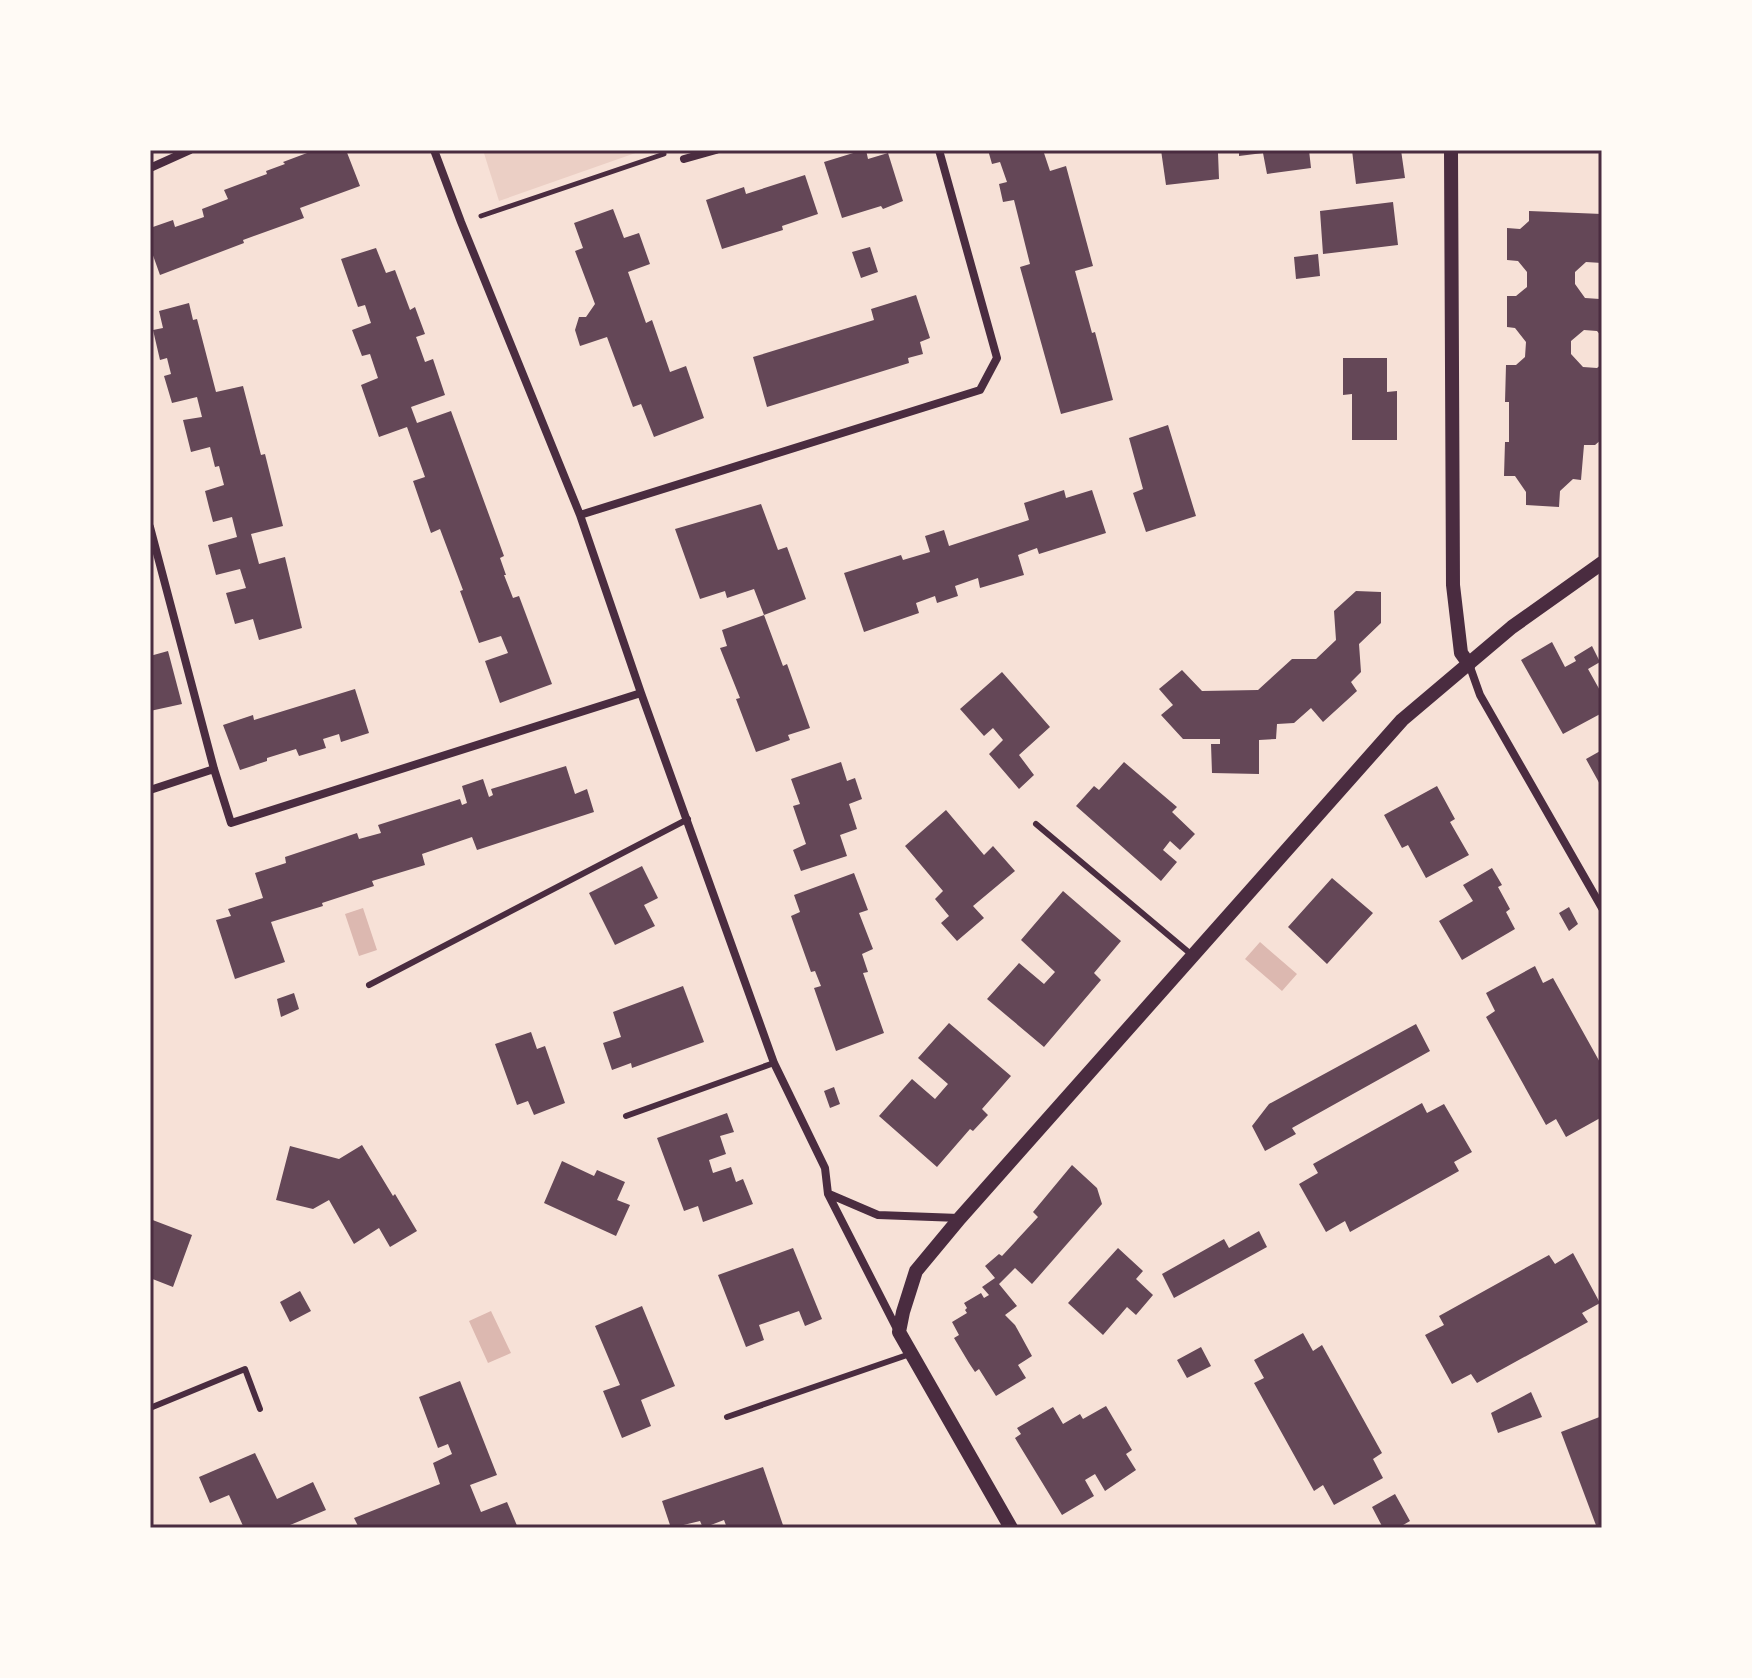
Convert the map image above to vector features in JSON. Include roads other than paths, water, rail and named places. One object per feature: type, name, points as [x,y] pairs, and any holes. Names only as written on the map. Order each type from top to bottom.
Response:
[{"type":"street","points":[[150,168],[190,150]]},
{"type":"street","points":[[434,150],[580,515],[774,1063],[825,1168],[828,1194],[910,1354],[1011,1528]]},
{"type":"street","points":[[684,159],[716,150]]},
{"type":"street","points":[[580,515],[980,390],[997,358],[939,150]]},
{"type":"street","points":[[1451,150],[1453,585],[1461,653],[1469,664],[1480,695],[1602,908]]},
{"type":"street","points":[[150,527],[231,823],[641,693]]},
{"type":"street","points":[[899,1332],[916,1271],[1402,720],[1512,627],[1602,563]]},
{"type":"street","points":[[150,790],[214,769]]},
{"type":"street","points":[[828,1194],[878,1215],[960,1218]]},
{"type":"lane","points":[[369,985],[688,819]]},
{"type":"lane","points":[[1036,824],[1193,955]]},
{"type":"lane","points":[[626,1116],[774,1063]]},
{"type":"lane","points":[[727,1417],[910,1354]]},
{"type":"lane","points":[[150,1408],[245,1369],[260,1409]]}]
